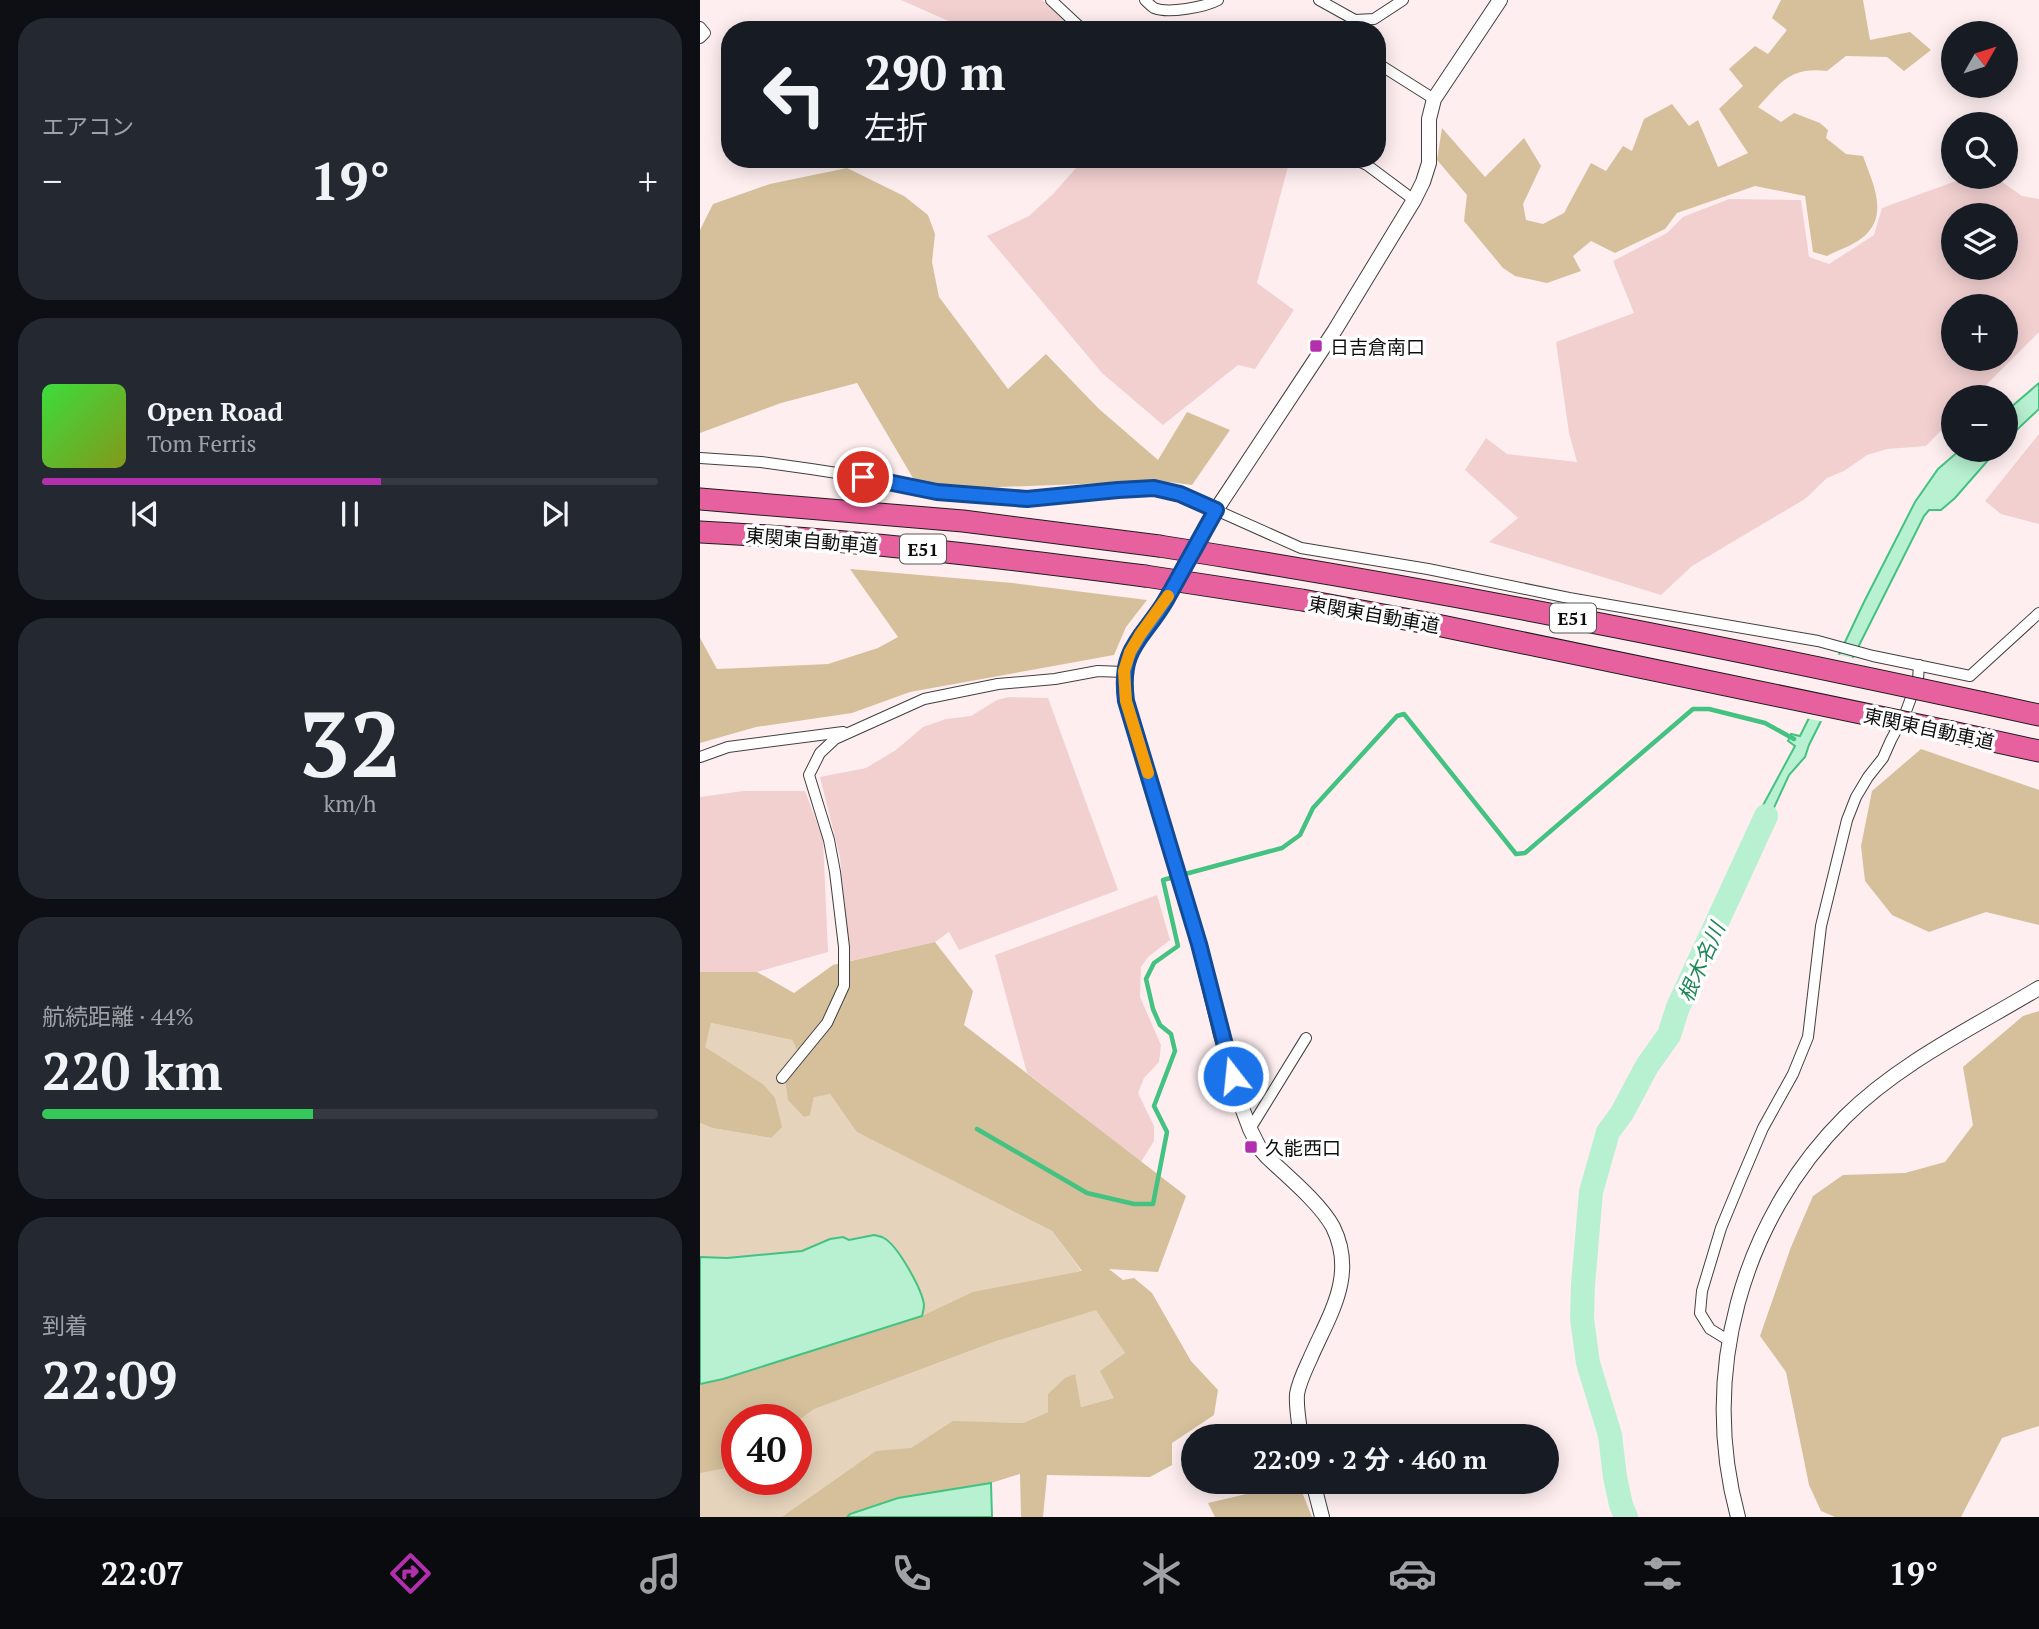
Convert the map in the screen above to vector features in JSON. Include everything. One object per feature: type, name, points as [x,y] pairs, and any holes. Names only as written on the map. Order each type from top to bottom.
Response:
[{"type":"highway","name":"東関東自動車道","points":[[700,499],[962,521],[1159,546],[1312,570],[1716,646],[2039,715]]},
{"type":"highway","name":"東関東自動車道","points":[[700,532],[951,551],[1302,600],[1432,624],[2039,751]]},
{"type":"street","points":[[1051,0],[1073,21]]},
{"type":"street","points":[[1145,0],[1155,8],[1174,10],[1211,4],[1218,0]]},
{"type":"street","points":[[1319,0],[1355,20],[1374,19],[1403,0]]},
{"type":"street","points":[[1300,1424],[1297,1393],[1303,1373],[1339,1295],[1343,1264],[1333,1228],[1323,1213],[1260,1149],[1238,1097],[1199,944],[1126,701],[1124,671],[1130,652],[1163,604],[1216,510],[1335,330],[1414,200],[1429,163],[1429,119],[1434,99],[1500,0]]},
{"type":"street","points":[[700,27],[705,33],[700,38]]},
{"type":"street","points":[[1386,69],[1434,99]]},
{"type":"street","points":[[1371,168],[1414,200]]},
{"type":"street","points":[[700,458],[799,467],[937,492],[1027,499],[1154,488],[1180,494],[1301,548],[1826,643],[1873,656],[1970,676],[2039,613]]},
{"type":"street","points":[[1728,1340],[1710,1329],[1700,1313],[1702,1291],[1721,1228],[1740,1182],[1763,1128],[1798,1064],[1808,1037],[1821,926],[1847,820],[1856,797],[1883,758],[1905,713],[1918,679],[1919,665]]},
{"type":"street","points":[[782,1078],[827,1023],[844,986],[844,947],[835,872],[829,840],[809,775],[820,753],[849,731],[923,699],[998,684],[1055,679],[1098,671],[1124,671]]},
{"type":"street","points":[[700,757],[728,747],[849,731]]},
{"type":"street","points":[[1738,1517],[1730,1489],[1724,1441],[1723,1385],[1728,1340],[1754,1251],[1779,1202],[1805,1163],[1846,1116],[1905,1067],[2039,988]]},
{"type":"street","points":[[1250,1129],[1306,1038]]},
{"type":"street","points":[[1316,1494],[1322,1517]]},
{"type":"shaded area","points":[[901,0],[1042,0],[1065,21],[949,21]]},
{"type":"shaded area","points":[[1781,0],[1863,0],[1870,40],[1910,32],[1931,50],[1904,71],[1887,57],[1846,56],[1827,71],[1804,71],[1787,78],[1758,107],[1781,122],[1794,113],[1820,123],[1828,130],[1826,138],[1846,154],[1863,156],[1877,199],[1877,210],[1870,229],[1858,241],[1827,256],[1813,252],[1805,196],[1755,186],[1677,213],[1665,229],[1615,253],[1591,241],[1573,256],[1581,271],[1547,283],[1515,276],[1503,268],[1464,221],[1467,195],[1437,160],[1442,128],[1485,177],[1524,138],[1541,166],[1523,204],[1526,220],[1543,224],[1564,213],[1591,163],[1606,171],[1623,146],[1632,151],[1644,119],[1672,104],[1689,126],[1698,120],[1718,167],[1748,153],[1719,109],[1743,86],[1729,69],[1755,46],[1768,54],[1787,30],[1772,18]]},
{"type":"shaded area","points":[[847,168],[904,196],[928,215],[935,234],[932,262],[939,297],[1008,389],[1046,354],[1098,408],[1158,460],[1187,412],[1230,430],[1192,485],[1161,481],[920,490],[857,383],[781,403],[700,433],[700,230],[713,204],[770,184]]},
{"type":"shaded area","points":[[1076,168],[1288,168],[1257,283],[1294,310],[1255,369],[1238,365],[1163,425],[1102,373],[987,236],[1029,216]]},
{"type":"shaded area","points":[[1941,186],[1941,189],[2012,189],[2022,196],[2039,199],[2039,332],[2018,353],[2018,294],[1941,294],[1941,371],[2000,371],[1986,385],[1941,385],[1941,430],[1926,446],[1887,449],[1867,455],[1844,471],[1827,478],[1805,499],[1692,566],[1661,595],[1489,542],[1518,518],[1465,470],[1486,438],[1507,454],[1577,462],[1569,433],[1556,342],[1634,313],[1613,261],[1667,233],[1683,217],[1729,199],[1801,200],[1809,257],[1829,264],[1874,235],[1882,208]]},
{"type":"shaded area","points":[[2039,383],[2039,409],[2018,429],[2018,401]]},
{"type":"shaded area","points":[[2039,434],[2039,524],[2001,514],[1985,501]]},
{"type":"shaded area","points":[[1946,462],[1986,462],[1955,498],[1941,510],[1929,510],[1924,516],[1805,757],[1789,775],[1754,851],[1751,833],[1795,746],[1788,741],[1791,734],[1800,736],[1915,502],[1938,469]]},
{"type":"shaded area","points":[[850,569],[1013,583],[1147,600],[1126,627],[1114,655],[910,692],[852,713],[756,727],[700,743],[700,638],[717,669],[828,664],[878,648],[898,637]]},
{"type":"shaded area","points":[[1009,697],[1048,698],[1118,890],[959,950],[949,932],[935,942],[850,961],[840,857],[820,777],[866,768],[896,750],[923,727],[946,719],[971,716],[997,700]]},
{"type":"shaded area","points":[[1921,749],[2039,790],[2039,925],[1986,912],[1929,932],[1892,915],[1865,881],[1861,846],[1872,791]]},
{"type":"shaded area","points":[[743,791],[805,791],[823,839],[828,952],[757,972],[700,972],[700,797]]},
{"type":"shaded area","points":[[1157,895],[1170,940],[1148,957],[1141,967],[1140,997],[1161,1045],[1159,1062],[1144,1078],[1138,1093],[1154,1126],[1154,1141],[1141,1162],[1027,1073],[995,955]]},
{"type":"shaded area","points":[[935,942],[973,991],[964,1025],[1186,1196],[1158,1272],[1109,1269],[1123,1280],[1134,1278],[1152,1293],[1191,1361],[1218,1390],[1214,1415],[1200,1424],[1181,1424],[1181,1437],[1172,1443],[1172,1465],[1150,1477],[1047,1475],[1043,1517],[1021,1517],[1020,1474],[991,1483],[898,1498],[847,1517],[782,1517],[876,1451],[911,1448],[953,1421],[1023,1423],[1048,1412],[1048,1394],[1065,1378],[1075,1374],[1081,1407],[1114,1398],[1100,1371],[1125,1353],[1096,1310],[996,1341],[812,1410],[812,1404],[721,1404],[721,1469],[700,1473],[700,1384],[922,1316],[973,1292],[1082,1271],[1052,1231],[857,1132],[830,1094],[814,1097],[810,1115],[804,1117],[788,1100],[785,1079],[801,1058],[792,1040],[711,1023],[705,1047],[763,1084],[775,1098],[782,1127],[771,1138],[712,1128],[700,1123],[700,972],[757,972],[794,993],[833,965]]},
{"type":"shaded area","points":[[2039,1011],[2039,1426],[2002,1438],[1961,1517],[1835,1517],[1821,1511],[1809,1485],[1786,1372],[1760,1336],[1791,1247],[1813,1196],[1843,1175],[1905,1173],[1945,1162],[1973,1125],[1963,1067],[2023,1016]]},
{"type":"shaded area","points":[[711,1023],[792,1040],[801,1058],[810,1115],[814,1096],[830,1094],[858,1132],[1052,1231],[1082,1272],[1097,1310],[1125,1353],[1114,1398],[1081,1407],[1074,1374],[1048,1412],[1023,1423],[991,1422],[992,1517],[700,1517],[700,1123],[712,1128],[771,1138],[763,1084],[704,1047]]},
{"type":"shaded area","points":[[874,1235],[883,1237],[890,1243],[908,1268],[922,1298],[922,1316],[700,1384],[700,1257],[727,1258],[802,1251],[830,1239],[843,1237],[849,1240]]},
{"type":"shaded area","points":[[991,1483],[992,1517],[847,1517],[898,1498]]},
{"type":"shaded area","points":[[1247,1494],[1303,1494],[1312,1517],[1215,1517],[1208,1503]]},
{"type":"pier","points":[[1836,654],[1857,659],[1825,722],[1805,718]]},
{"type":"waterway","points":[[977,1129],[1087,1193],[1134,1204],[1153,1204],[1167,1132],[1154,1106],[1175,1051],[1171,1034],[1160,1025],[1153,1009],[1146,979],[1154,963],[1178,946],[1163,880],[1282,848],[1300,835],[1313,808],[1397,716],[1404,714],[1516,854],[1525,853],[1693,709],[1709,709],[1765,723],[1794,739]]},
{"type":"waterway","name":"根木名川","points":[[1626,1517],[1615,1477],[1610,1435],[1588,1363],[1582,1319],[1591,1192],[1608,1132],[1622,1113],[1647,1066],[1669,1035],[1678,1007],[1766,816]]},
{"type":"slow traffic","points":[[1148,773],[1126,701],[1124,671],[1130,652],[1168,596]]},
{"type":"place","name":"日吉倉南口","points":[[1316,346]]},
{"type":"place","name":"久能西口","points":[[1251,1147]]},
{"type":"route","points":[[863,477],[937,492],[1027,499],[1154,488],[1180,494],[1216,510],[1163,604],[1130,652],[1124,671],[1124,685],[1126,701],[1199,944],[1233,1076]]}]
